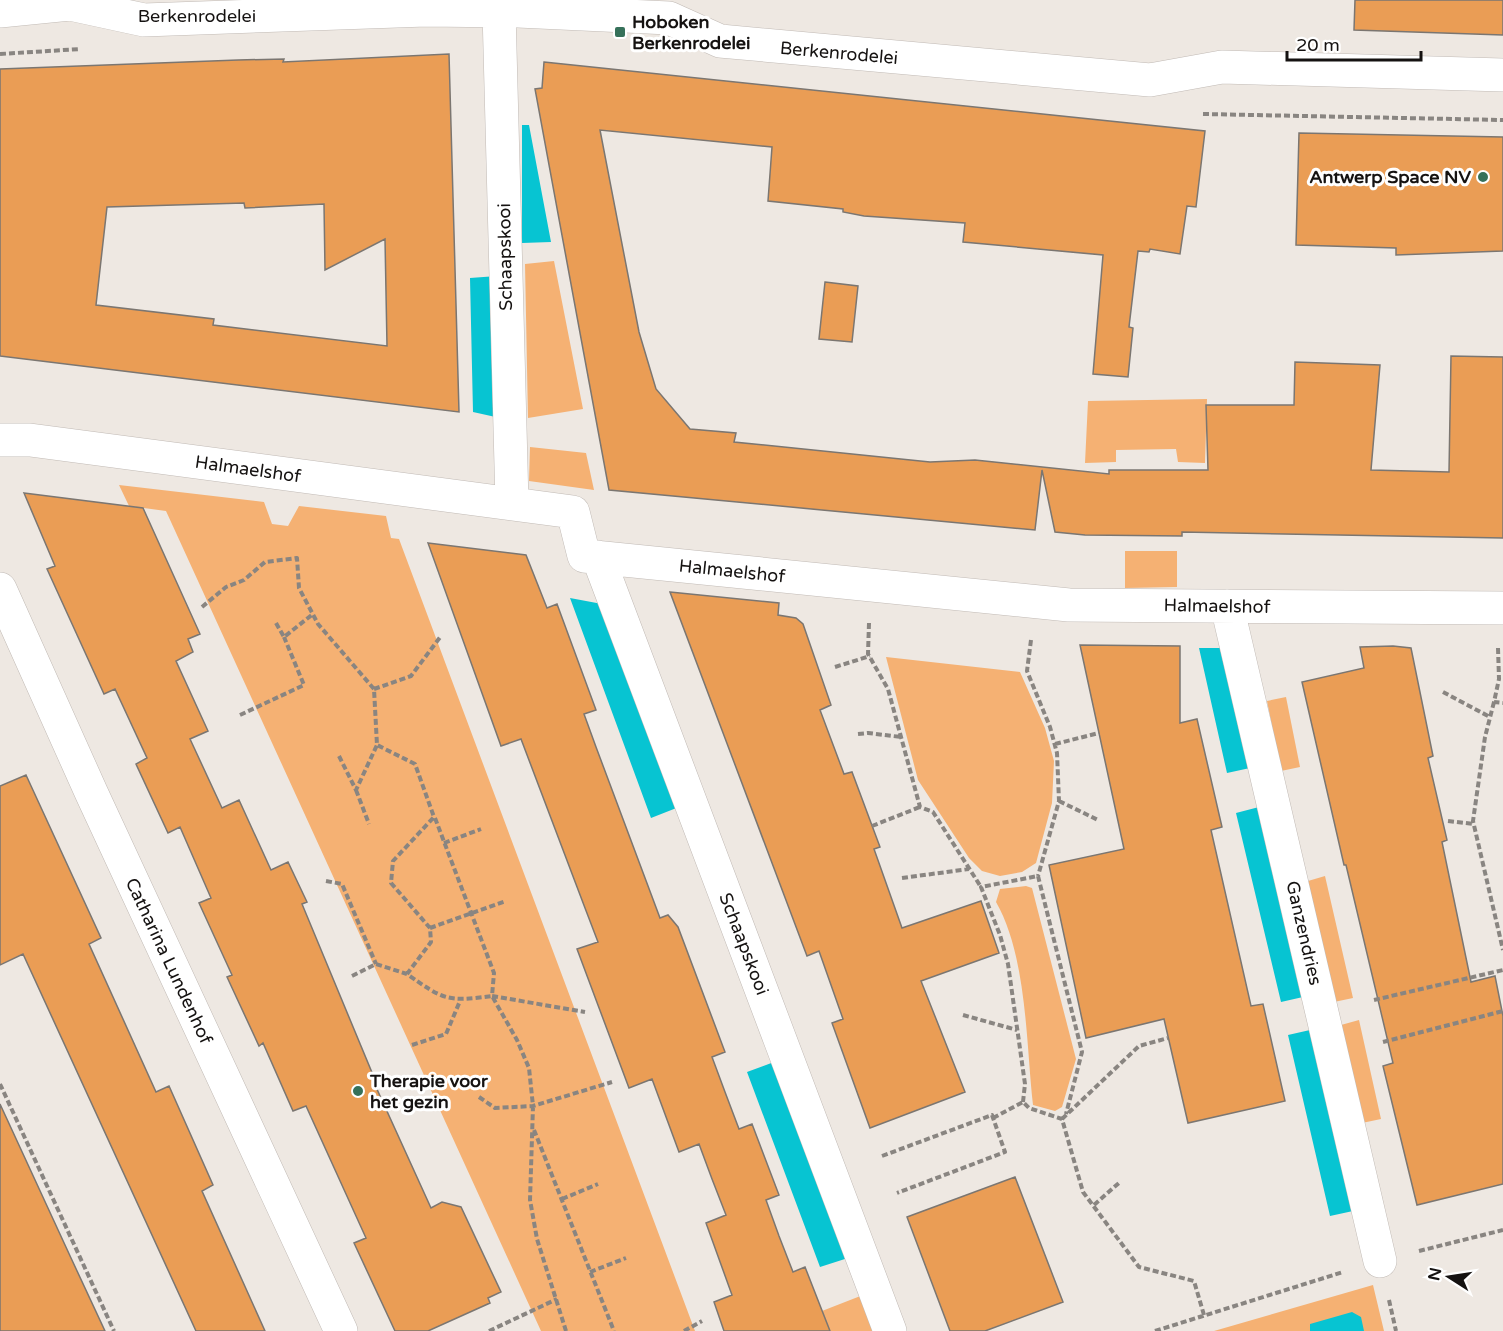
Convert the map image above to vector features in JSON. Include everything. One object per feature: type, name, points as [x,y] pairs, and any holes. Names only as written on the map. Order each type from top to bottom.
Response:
[{"type":"street","name":"Berkenrodelei","points":[[0,11],[70,4],[144,20],[496,6],[669,18],[720,41],[759,46],[1150,81],[1222,67],[1503,75]]},
{"type":"street","name":"Schaapskooi","points":[[496,6],[512,503]]},
{"type":"street","name":"Halmaelshof","points":[[0,440],[30,440],[573,512],[585,556],[1069,605],[1503,608]]},
{"type":"street","name":"Schaapskooi","points":[[598,557],[890,1331]]},
{"type":"street","name":"Catharina Lundenhof","points":[[0,589],[90,792],[341,1331]]},
{"type":"street","name":"Ganzendries","points":[[1227,606],[1380,1261]]},
{"type":"path","points":[[202,607],[226,586],[244,580],[265,562],[297,558],[299,588],[313,614],[374,689],[377,745],[356,789]]},
{"type":"path","points":[[284,638],[313,614]]},
{"type":"path","points":[[240,716],[304,685],[276,623]]},
{"type":"path","points":[[868,625],[870,657],[888,689],[920,807]]},
{"type":"path","points":[[374,689],[411,676],[441,636]]},
{"type":"path","points":[[1031,640],[1027,671],[1055,744],[1059,801],[1038,876],[1083,1052],[1066,1114]]},
{"type":"path","points":[[1498,648],[1499,679],[1472,815],[1503,950]]},
{"type":"path","points":[[834,668],[870,657]]},
{"type":"path","points":[[1443,692],[1490,717]]},
{"type":"path","points":[[1494,702],[1503,703]]},
{"type":"path","points":[[1055,744],[1099,733]]},
{"type":"path","points":[[858,734],[902,737]]},
{"type":"path","points":[[377,745],[416,764],[494,974],[492,996],[517,1040],[528,1068],[533,1106],[530,1200],[537,1239],[566,1331]]},
{"type":"path","points":[[339,756],[356,789],[369,824]]},
{"type":"path","points":[[1059,801],[1098,820]]},
{"type":"path","points":[[872,826],[920,807],[933,812],[981,887],[1000,934],[1008,964],[1025,1084],[1023,1102]]},
{"type":"path","points":[[407,974],[430,942],[430,928],[391,883],[393,861],[434,817]]},
{"type":"path","points":[[1448,821],[1474,824]]},
{"type":"path","points":[[444,843],[481,830]]},
{"type":"path","points":[[902,878],[969,869]]},
{"type":"path","points":[[981,887],[1038,876]]},
{"type":"path","points":[[326,881],[342,884],[376,964]]},
{"type":"path","points":[[430,928],[472,915],[506,901]]},
{"type":"path","points":[[352,976],[376,964],[407,974],[441,998],[460,1001],[492,996],[585,1012]]},
{"type":"path","points":[[1374,1000],[1503,970]]},
{"type":"path","points":[[412,1045],[446,1034],[460,1001]]},
{"type":"path","points":[[1383,1042],[1503,1011]]},
{"type":"path","points":[[963,1015],[1017,1030]]},
{"type":"path","points":[[1062,1119],[1139,1046],[1168,1038]]},
{"type":"path","points":[[478,1097],[495,1108],[533,1106],[612,1082]]},
{"type":"path","points":[[0,1084],[114,1331]]},
{"type":"path","points":[[1023,1102],[1029,1108],[1062,1119]]},
{"type":"path","points":[[993,1118],[1023,1102]]},
{"type":"path","points":[[882,1156],[992,1115],[1005,1152],[897,1193]]},
{"type":"path","points":[[1062,1119],[1083,1192],[1139,1267],[1194,1281],[1204,1315]]},
{"type":"path","points":[[533,1127],[614,1331]]},
{"type":"path","points":[[1094,1205],[1120,1182]]},
{"type":"path","points":[[562,1199],[598,1184]]},
{"type":"path","points":[[1155,1331],[1380,1261],[1503,1230]]},
{"type":"path","points":[[590,1272],[626,1258]]},
{"type":"path","points":[[489,1331],[557,1299]]},
{"type":"path","points":[[684,1331],[702,1321]]},
{"type":"shaded area","points":[[554,261],[583,409],[528,418],[525,264]]},
{"type":"shaded area","points":[[1207,399],[1205,463],[1178,462],[1176,449],[1116,450],[1116,462],[1085,463],[1088,401]]},
{"type":"shaded area","points":[[530,447],[586,453],[594,490],[529,481]]},
{"type":"shaded area","points":[[119,485],[264,502],[272,524],[288,526],[299,506],[386,516],[391,538],[399,539],[695,1331],[541,1331],[166,511],[129,506]]},
{"type":"shaded area","points":[[1125,551],[1177,551],[1177,587],[1125,588]]},
{"type":"shaded area","points":[[886,657],[1020,672],[1045,728],[1054,761],[1052,803],[1036,863],[1022,872],[1000,876],[982,871],[969,858],[918,780]]},
{"type":"shaded area","points":[[1286,697],[1300,767],[1281,771],[1267,701]]},
{"type":"shaded area","points":[[1325,876],[1353,998],[1334,1002],[1308,881]]},
{"type":"shaded area","points":[[1026,886],[1032,888],[1076,1059],[1062,1107],[1055,1111],[1033,1105],[1019,974],[1014,948],[996,902],[1000,889]]},
{"type":"shaded area","points":[[1359,1020],[1381,1119],[1362,1123],[1341,1025]]},
{"type":"shaded area","points":[[1373,1285],[1384,1331],[1214,1331]]},
{"type":"shaded area","points":[[863,1295],[877,1331],[829,1331],[822,1311]]},
{"type":"water","points":[[522,125],[529,125],[551,242],[522,243]]},
{"type":"water","points":[[497,276],[500,418],[473,412],[470,278]]},
{"type":"water","points":[[570,598],[602,604],[679,807],[651,818]]},
{"type":"water","points":[[1199,648],[1223,648],[1250,768],[1227,773]]},
{"type":"water","points":[[1259,807],[1303,997],[1281,1002],[1236,813]]},
{"type":"water","points":[[1310,1030],[1353,1211],[1330,1216],[1288,1035]]},
{"type":"water","points":[[774,1062],[848,1258],[820,1267],[747,1072]]},
{"type":"water","points":[[1352,1312],[1361,1317],[1364,1331],[1310,1331],[1310,1324]]},
{"type":"building","points":[[1355,0],[1503,0],[1503,35],[1354,30]]},
{"type":"building","points":[[449,54],[459,412],[0,356],[0,69],[284,59],[283,62]],"holes":[[[244,203],[245,208],[324,204],[325,270],[385,239],[387,346],[213,325],[214,319],[96,305],[107,207]]]},
{"type":"building","points":[[544,62],[1205,131],[1196,207],[1187,206],[1180,254],[1150,249],[1149,252],[1138,251],[1129,327],[1133,328],[1128,377],[1093,374],[1103,255],[963,242],[965,223],[864,216],[843,212],[843,209],[768,201],[772,147],[600,130],[639,332],[656,389],[690,429],[736,433],[734,442],[930,462],[975,460],[1109,474],[1109,470],[1208,470],[1206,405],[1294,405],[1295,362],[1380,365],[1371,470],[1449,472],[1451,356],[1503,357],[1503,538],[1182,532],[1182,536],[1085,535],[1055,532],[1042,470],[1035,530],[609,490],[535,89],[542,88]]},
{"type":"building","points":[[1299,133],[1503,137],[1503,251],[1396,255],[1396,248],[1296,245]]},
{"type":"building","points":[[825,282],[858,286],[852,342],[819,339]]},
{"type":"building","points":[[24,493],[143,508],[200,634],[188,639],[193,652],[176,661],[208,731],[190,739],[222,808],[239,800],[271,870],[288,862],[307,902],[302,904],[373,1075],[371,1076],[431,1208],[442,1202],[461,1207],[501,1292],[488,1298],[490,1303],[428,1331],[395,1331],[354,1243],[366,1238],[306,1106],[293,1111],[263,1043],[259,1046],[227,977],[232,975],[199,903],[211,898],[180,827],[168,833],[136,764],[147,758],[115,689],[104,694],[47,569],[55,566]]},
{"type":"building","points":[[428,543],[526,555],[547,608],[557,604],[596,710],[584,714],[660,918],[668,915],[678,927],[725,1052],[712,1057],[725,1092],[739,1129],[752,1124],[779,1195],[766,1200],[779,1236],[793,1272],[805,1267],[830,1331],[724,1331],[714,1302],[732,1295],[706,1223],[726,1215],[699,1144],[679,1152],[652,1079],[629,1088],[577,949],[598,942],[521,739],[501,746]]},
{"type":"building","points":[[670,592],[779,603],[778,615],[796,618],[803,624],[831,705],[820,710],[844,774],[852,772],[880,847],[874,849],[902,928],[981,901],[999,953],[921,981],[965,1092],[870,1128],[832,1023],[843,1019],[819,951],[807,956]]},
{"type":"building","points":[[1080,645],[1180,646],[1180,723],[1197,719],[1222,827],[1211,830],[1251,1006],[1263,1004],[1285,1101],[1188,1123],[1164,1019],[1086,1038],[1049,865],[1124,849]]},
{"type":"building","points":[[1360,647],[1411,648],[1433,756],[1428,758],[1447,840],[1442,842],[1471,982],[1495,976],[1503,1016],[1503,1184],[1417,1205],[1383,1066],[1393,1063],[1302,682],[1364,668]]},
{"type":"building","points":[[26,775],[101,938],[89,944],[156,1092],[169,1086],[213,1185],[202,1191],[265,1331],[196,1331],[23,954],[0,965],[0,786]]},
{"type":"building","points":[[0,1104],[71,1258],[105,1331],[0,1331]]},
{"type":"building","points":[[1015,1177],[1063,1302],[985,1331],[950,1331],[907,1217]]},
{"type":"place","name":"Hoboken Berkenrodelei","points":[[620,32]]},
{"type":"place","name":"Antwerp Space NV","points":[[1483,177]]},
{"type":"place","name":"Therapie voor het gezin","points":[[358,1091]]}]
